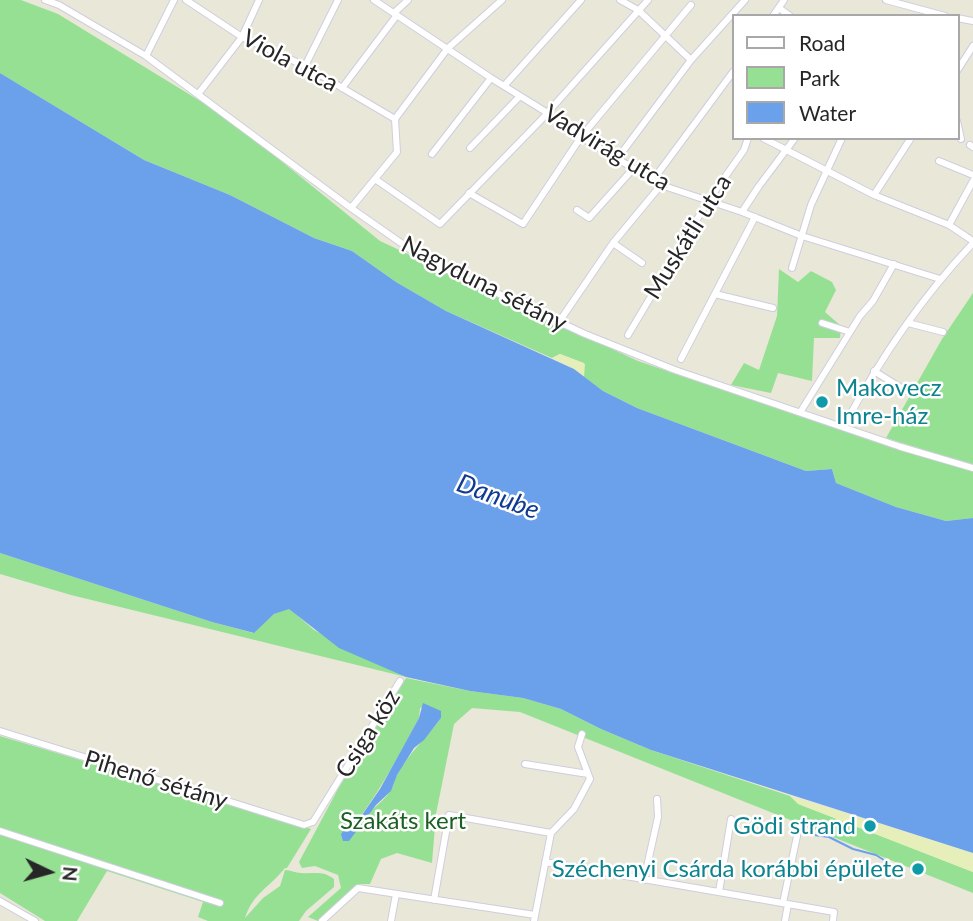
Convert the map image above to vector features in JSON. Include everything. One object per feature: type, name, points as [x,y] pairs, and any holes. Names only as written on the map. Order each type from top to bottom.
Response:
[{"type":"street","name":"Nagyduna sétány","points":[[45,0],[146,56],[424,259],[559,322],[675,370],[901,447],[973,468]]},
{"type":"street","points":[[146,56],[174,0]]},
{"type":"street","name":"Viola utca","points":[[186,0],[242,37],[305,66],[395,119]]},
{"type":"street","points":[[199,93],[242,37],[259,0]]},
{"type":"street","points":[[305,66],[338,0]]},
{"type":"street","name":"Vadvirág utca","points":[[374,0],[581,137],[661,186],[742,212],[802,236],[940,279]]},
{"type":"street","points":[[342,88],[408,0]]},
{"type":"street","points":[[351,208],[397,152],[395,119],[448,48],[502,0]]},
{"type":"street","points":[[504,86],[581,0]]},
{"type":"street","points":[[620,0],[638,10],[691,60]]},
{"type":"street","points":[[375,179],[440,224],[541,120],[648,0]]},
{"type":"street","points":[[732,14],[745,0]]},
{"type":"street","points":[[774,14],[784,0]]},
{"type":"street","points":[[887,0],[924,14]]},
{"type":"street","points":[[469,193],[523,224],[581,137],[691,5]]},
{"type":"street","points":[[779,8],[787,14]]},
{"type":"street","points":[[617,159],[691,60],[732,14]]},
{"type":"street","points":[[959,68],[973,46]]},
{"type":"street","points":[[653,180],[732,73]]},
{"type":"street","points":[[432,154],[491,78]]},
{"type":"street","points":[[470,149],[520,96]]},
{"type":"street","points":[[959,130],[961,139]]},
{"type":"street","name":"Muskátli utca","points":[[628,335],[708,201],[744,150],[747,140]]},
{"type":"street","points":[[767,140],[874,195],[949,225],[973,242],[940,279],[874,371],[844,426]]},
{"type":"street","points":[[742,212],[794,140]]},
{"type":"street","points":[[792,268],[811,205],[841,140]]},
{"type":"street","points":[[874,195],[910,140]]},
{"type":"street","points":[[939,162],[973,174]]},
{"type":"street","points":[[577,210],[589,218],[633,169]]},
{"type":"street","points":[[949,225],[973,181]]},
{"type":"street","points":[[559,322],[613,243],[661,186]]},
{"type":"street","points":[[681,359],[755,217]]},
{"type":"street","points":[[613,243],[642,263]]},
{"type":"street","points":[[801,411],[894,264]]},
{"type":"street","points":[[715,293],[773,308]]},
{"type":"street","points":[[822,323],[850,332]]},
{"type":"street","points":[[908,323],[943,332]]},
{"type":"street","points":[[874,371],[906,391]]},
{"type":"street","name":"Csiga köz","points":[[313,822],[401,681]]},
{"type":"street","name":"Pihenő sétány","points":[[0,731],[168,783],[178,789],[200,792],[304,825],[313,822]]},
{"type":"street","points":[[322,921],[358,888],[535,918],[551,832],[574,809],[589,784],[578,747],[582,734]]},
{"type":"street","points":[[525,764],[588,774]]},
{"type":"street","points":[[644,880],[658,817],[656,799]]},
{"type":"street","points":[[434,900],[449,816],[551,832]]},
{"type":"street","points":[[719,892],[731,819]]},
{"type":"street","points":[[0,831],[220,903]]},
{"type":"street","points":[[785,921],[785,904],[797,836]]},
{"type":"street","points":[[545,862],[834,912],[833,921]]},
{"type":"street","points":[[391,921],[396,894]]},
{"type":"street","points":[[0,901],[35,921]]},
{"type":"green space","points":[[0,0],[21,0],[58,14],[228,118],[380,241],[638,361],[835,428],[973,471],[973,518],[946,521],[896,507],[836,483],[832,469],[806,471],[637,408],[603,391],[584,377],[584,363],[560,354],[552,358],[446,311],[396,282],[352,251],[314,238],[230,195],[144,160],[0,73]]},
{"type":"green space","points":[[779,269],[798,282],[811,271],[832,282],[836,290],[825,312],[841,326],[840,338],[814,338],[812,381],[778,373],[771,393],[731,385],[744,363],[759,370],[777,316]]},
{"type":"green space","points":[[973,293],[973,465],[886,438],[942,339]]},
{"type":"green space","points":[[0,553],[253,633],[274,614],[289,608],[314,630],[406,677],[71,595],[0,574]]},
{"type":"green space","name":"Szakáts kert","points":[[406,678],[523,698],[561,709],[651,750],[790,796],[799,804],[973,872],[973,893],[520,712],[472,708],[454,724],[436,814],[432,863],[397,853],[381,859],[370,884],[359,884],[318,921],[308,917],[341,888],[338,875],[315,866],[302,868],[299,862],[338,789]],"holes":[[[429,706],[441,718],[407,759],[387,796],[341,834],[361,816],[377,792],[419,718],[420,708]]]},
{"type":"green space","points":[[0,736],[311,829],[287,868],[257,896],[245,918],[263,898],[280,886],[285,870],[326,874],[334,879],[334,887],[306,911],[299,921],[208,921],[198,917],[203,902],[107,871],[77,921],[45,921],[0,893]]},
{"type":"sand","points":[[560,354],[585,364],[584,377],[552,358]]},
{"type":"sand","name":"Gödi strand","points":[[790,796],[973,853],[973,872],[798,804]]},
{"type":"water","name":"Danube","points":[[0,73],[144,160],[230,195],[314,238],[352,251],[396,282],[446,311],[574,369],[603,391],[637,408],[806,471],[832,469],[836,483],[896,507],[946,521],[973,518],[973,853],[651,750],[561,709],[523,698],[470,691],[406,677],[339,648],[289,609],[274,614],[254,633],[212,622],[0,553]]},
{"type":"water","points":[[423,703],[441,711],[441,718],[414,748],[397,775],[391,791],[376,805],[349,841],[343,841],[341,834],[349,824],[360,818],[380,789],[419,718]]},
{"type":"waterway","points":[[800,833],[829,837],[887,862]]},
{"type":"place","name":"Makovecz Imre-ház","points":[[822,402]]},
{"type":"place","name":"Gödi strand","points":[[870,826]]},
{"type":"place","name":"Széchenyi Csárda korábbi épülete","points":[[918,869]]}]
